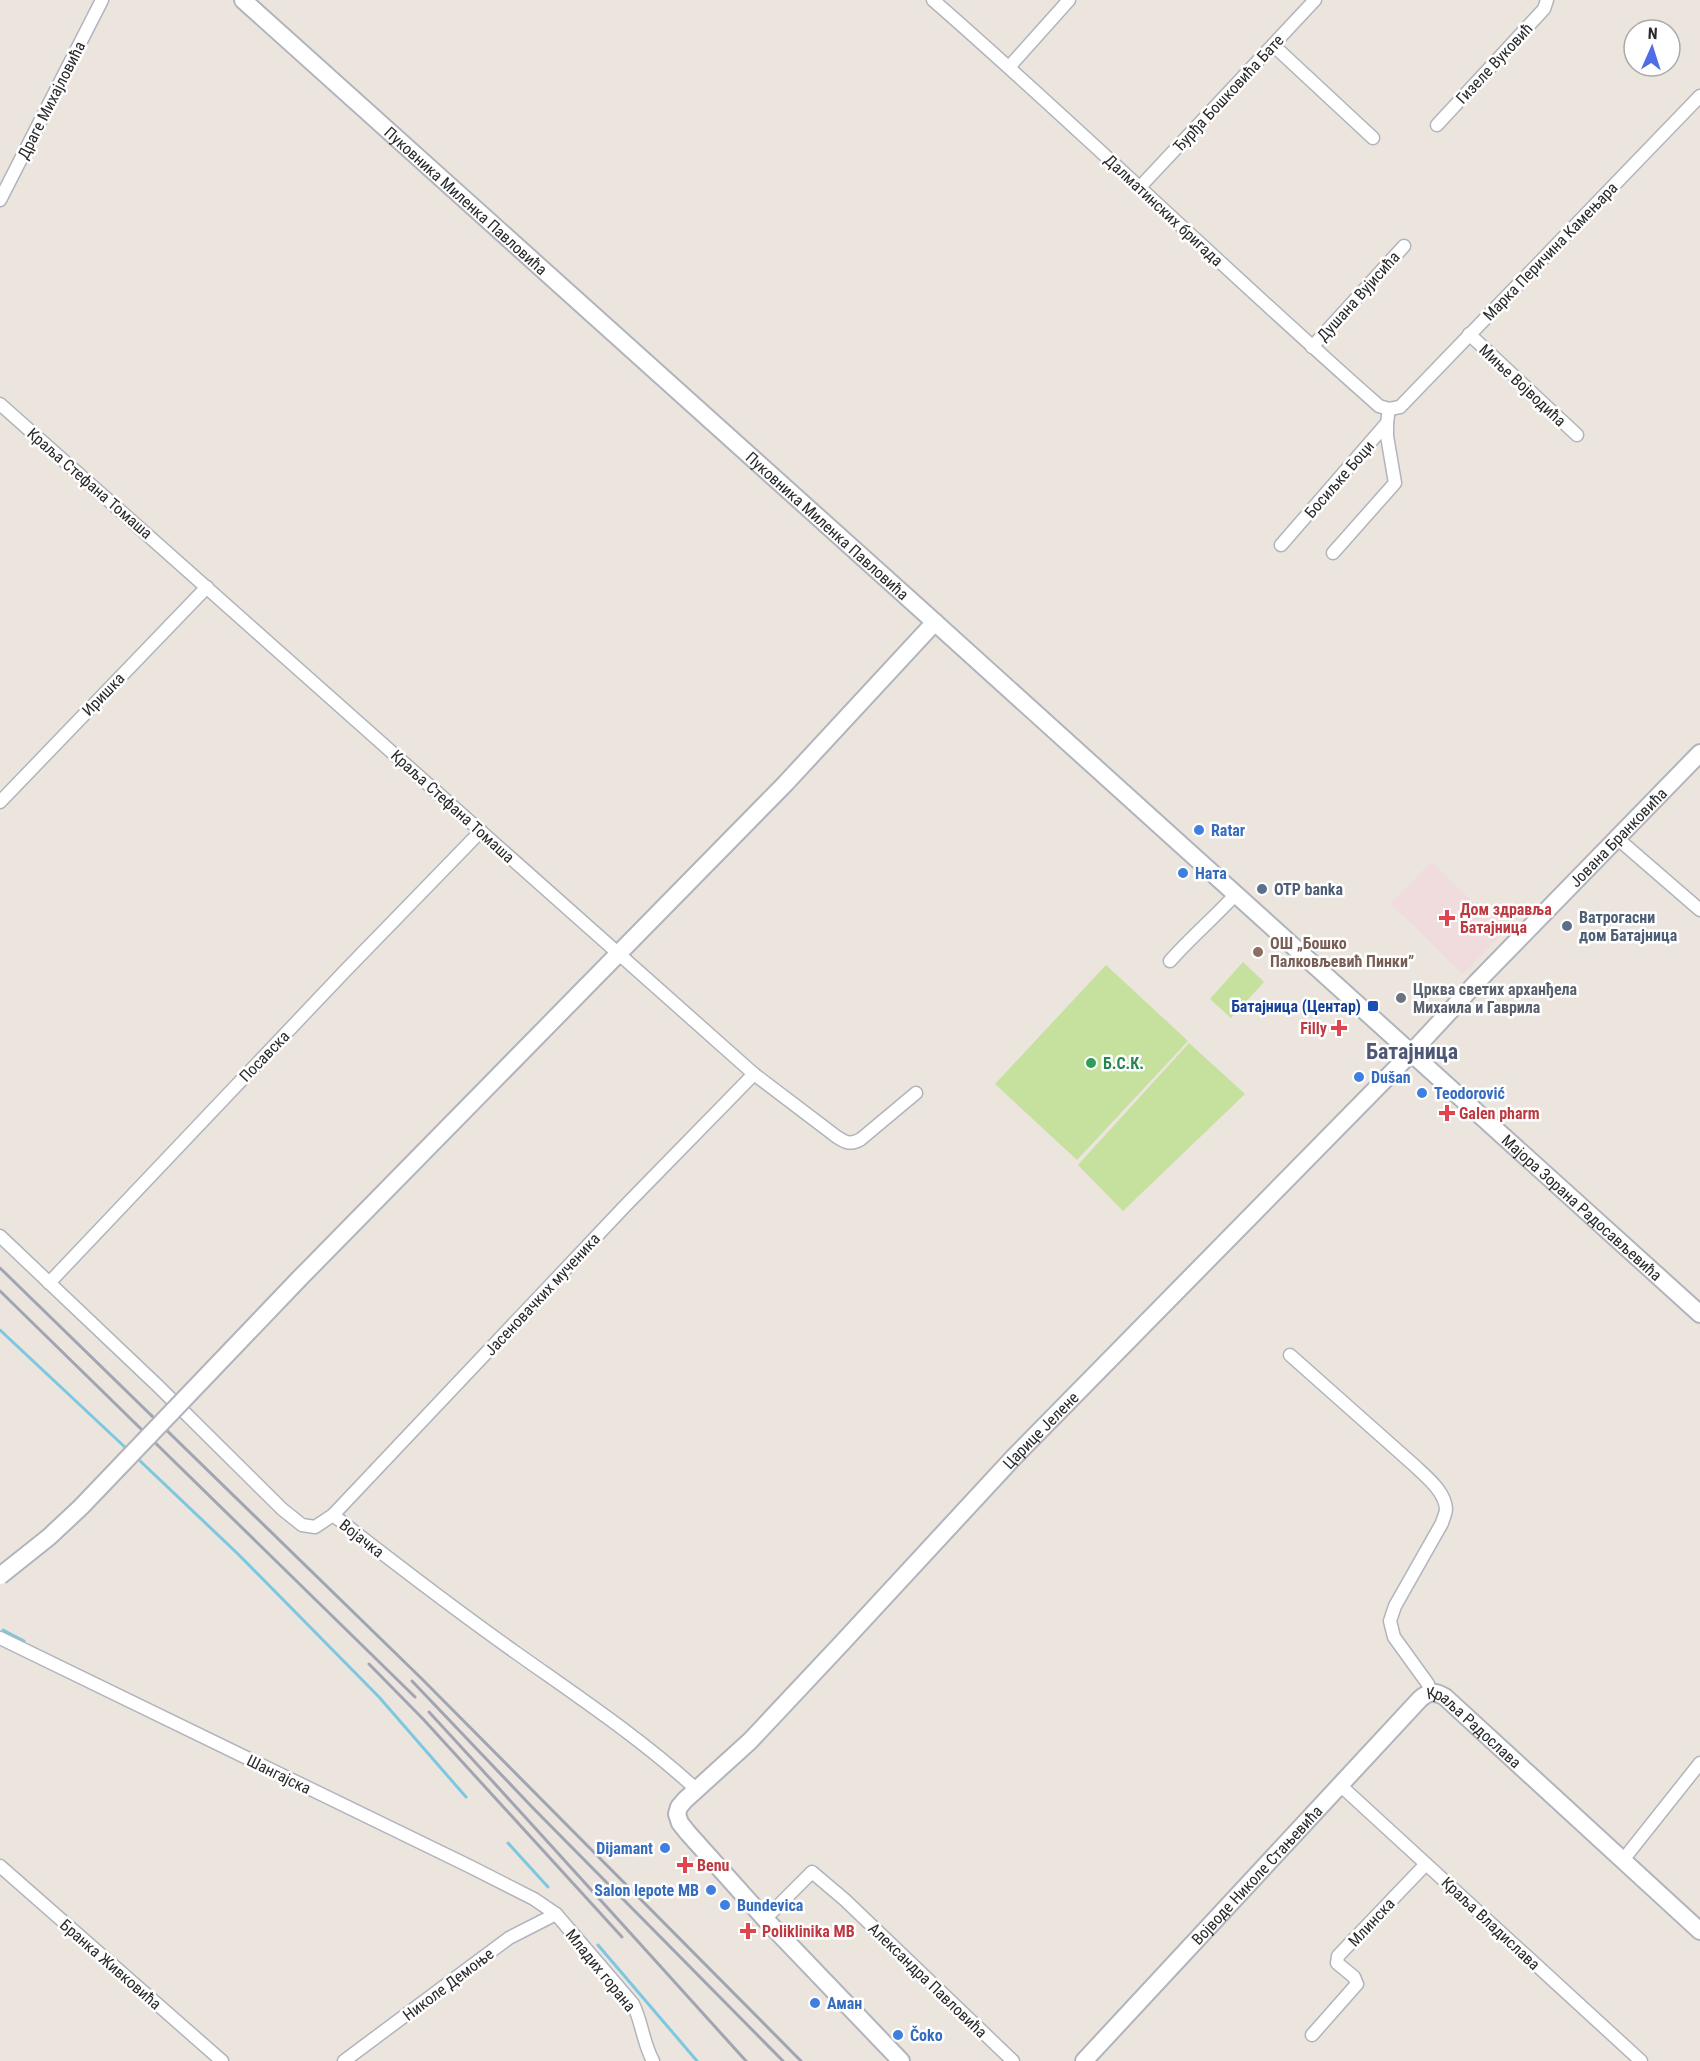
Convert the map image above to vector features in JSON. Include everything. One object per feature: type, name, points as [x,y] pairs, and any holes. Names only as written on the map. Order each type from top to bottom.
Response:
[{"type":"main road","name":"Пуковника Миленка Павловића","points":[[243,0],[1412,1052]]},
{"type":"main road","points":[[0,1576],[49,1537],[81,1507],[299,1279],[785,784],[935,622]]},
{"type":"main road","name":"Јована Бранковића","points":[[1412,1052],[1700,753]]},
{"type":"main road","name":"Мајора Зорана Радосављевића","points":[[1412,1052],[1700,1314]]},
{"type":"main road","name":"Царице Јелене","points":[[765,1919],[680,1823],[677,1814],[680,1807],[696,1789],[750,1741],[1014,1457],[1412,1052]]},
{"type":"main road","name":"Војводе Николе Стањевића","points":[[1084,2061],[1420,1698],[1431,1692]]},
{"type":"main road","name":"Краља Радослава","points":[[1431,1692],[1444,1697],[1700,1931]]},
{"type":"main road","points":[[765,1919],[901,2061]]},
{"type":"street","name":"Драге Михајловића","points":[[0,200],[102,0]]},
{"type":"street","name":"Далматинских бригада","points":[[933,0],[1009,67],[1312,347],[1379,406],[1394,408]]},
{"type":"street","points":[[1009,67],[1069,0]]},
{"type":"street","name":"Ђурђа Бошковића Бате","points":[[1140,187],[1315,0]]},
{"type":"street","name":"Гизеле Вуковић","points":[[1437,125],[1544,9],[1547,0]]},
{"type":"street","points":[[1273,45],[1373,138]]},
{"type":"street","name":"Марка Перичина Камењара","points":[[1394,408],[1700,96]]},
{"type":"street","name":"Душана Вујисића","points":[[1312,347],[1404,246]]},
{"type":"street","name":"Миње Војводића","points":[[1469,334],[1577,435]]},
{"type":"street","name":"Краља Стефана Томаша","points":[[0,404],[754,1074],[846,1143],[853,1143],[861,1139],[916,1093]]},
{"type":"street","points":[[1333,553],[1395,483],[1387,436],[1387,423],[1394,408]]},
{"type":"street","name":"Босиљке Боци","points":[[1281,545],[1387,423]]},
{"type":"street","name":"Иришка","points":[[0,802],[207,587]]},
{"type":"street","name":"Посавска","points":[[49,1283],[481,831]]},
{"type":"street","points":[[1618,838],[1700,910]]},
{"type":"street","points":[[1170,960],[1199,930],[1214,919],[1236,894]]},
{"type":"street","name":"Јасеновачких мученика","points":[[333,1515],[626,1205],[754,1074]]},
{"type":"street","name":"Војачка","points":[[0,1236],[158,1386],[288,1515],[302,1525],[311,1527],[319,1525],[333,1515],[514,1651],[609,1717],[696,1789]]},
{"type":"street","name":"Краља Радослава","points":[[1290,1355],[1415,1466],[1434,1485],[1442,1498],[1446,1510],[1442,1523],[1395,1606],[1390,1621],[1394,1637],[1428,1684],[1431,1692]]},
{"type":"street","name":"Шангајска","points":[[0,1638],[469,1866],[534,1899],[556,1914]]},
{"type":"street","points":[[1623,1860],[1700,1764]]},
{"type":"street","name":"Краља Владислава","points":[[1340,1785],[1641,2061]]},
{"type":"street","name":"Млинска","points":[[1312,2035],[1357,1984],[1354,1977],[1338,1963],[1338,1956],[1426,1863]]},
{"type":"street","name":"Бранка Живковића","points":[[0,1866],[222,2061]]},
{"type":"street","name":"Александра Павловића","points":[[765,1919],[812,1872],[1013,2061]]},
{"type":"street","name":"Николе Демоње","points":[[344,2061],[509,1938],[556,1914]]},
{"type":"street","name":"Младих горана","points":[[556,1914],[633,2004],[653,2061]]},
{"type":"shaded area","name":"Дом здравља Батајница","points":[[1431,862],[1504,932],[1463,974],[1391,904]]},
{"type":"green space","points":[[1243,962],[1264,982],[1231,1018],[1210,999]]},
{"type":"green space","name":"Б.С.К.","points":[[1106,965],[1188,1041],[1077,1160],[995,1084]]},
{"type":"green space","points":[[1189,1043],[1245,1094],[1123,1211],[1078,1165]]},
{"type":"waterway","points":[[0,1330],[128,1450]]},
{"type":"waterway","points":[[137,1458],[238,1554],[379,1697],[466,1797]]},
{"type":"waterway","points":[[3,1630],[24,1641]]},
{"type":"waterway","points":[[508,1843],[548,1887]]},
{"type":"waterway","points":[[598,1945],[697,2061]]},
{"type":"railway","points":[[0,1268],[422,1679],[801,2061]]},
{"type":"railway","points":[[0,1291],[415,1697]]},
{"type":"railway","points":[[369,1664],[424,1720],[622,1937]]},
{"type":"railway","points":[[412,1681],[533,1808],[783,2061]]},
{"type":"railway","points":[[429,1712],[746,2061]]},
{"type":"place","name":"Ratar","points":[[1199,830]]},
{"type":"place","name":"Ната","points":[[1183,873]]},
{"type":"place","name":"OTP banka","points":[[1262,889]]},
{"type":"place","name":"Дом здравља Батајница","points":[[1447,918]]},
{"type":"place","name":"Ватрогасни дом Батајница","points":[[1567,926]]},
{"type":"place","name":"ОШ „Бошко Палковљевић Пинки”","points":[[1258,952]]},
{"type":"place","name":"Црква светих арханђела Михаила и Гаврила","points":[[1401,998]]},
{"type":"place","name":"Батајница (Центар)","points":[[1373,1006]]},
{"type":"place","name":"Filly","points":[[1339,1028]]},
{"type":"place","name":"Б.С.К.","points":[[1091,1063]]},
{"type":"place","name":"Dušan","points":[[1359,1077]]},
{"type":"place","name":"Teodorović","points":[[1422,1093]]},
{"type":"place","name":"Galen pharm","points":[[1447,1113]]},
{"type":"place","name":"Dijamant","points":[[665,1848]]},
{"type":"place","name":"Benu","points":[[685,1865]]},
{"type":"place","name":"Salon lepote MB","points":[[711,1890]]},
{"type":"place","name":"Bundevica","points":[[725,1905]]},
{"type":"place","name":"Poliklinika MB","points":[[748,1931]]},
{"type":"place","name":"Аман","points":[[815,2003]]},
{"type":"place","name":"Čoko","points":[[898,2035]]},
{"type":"district","name":"Батајница","points":[[1412,1051]]}]
